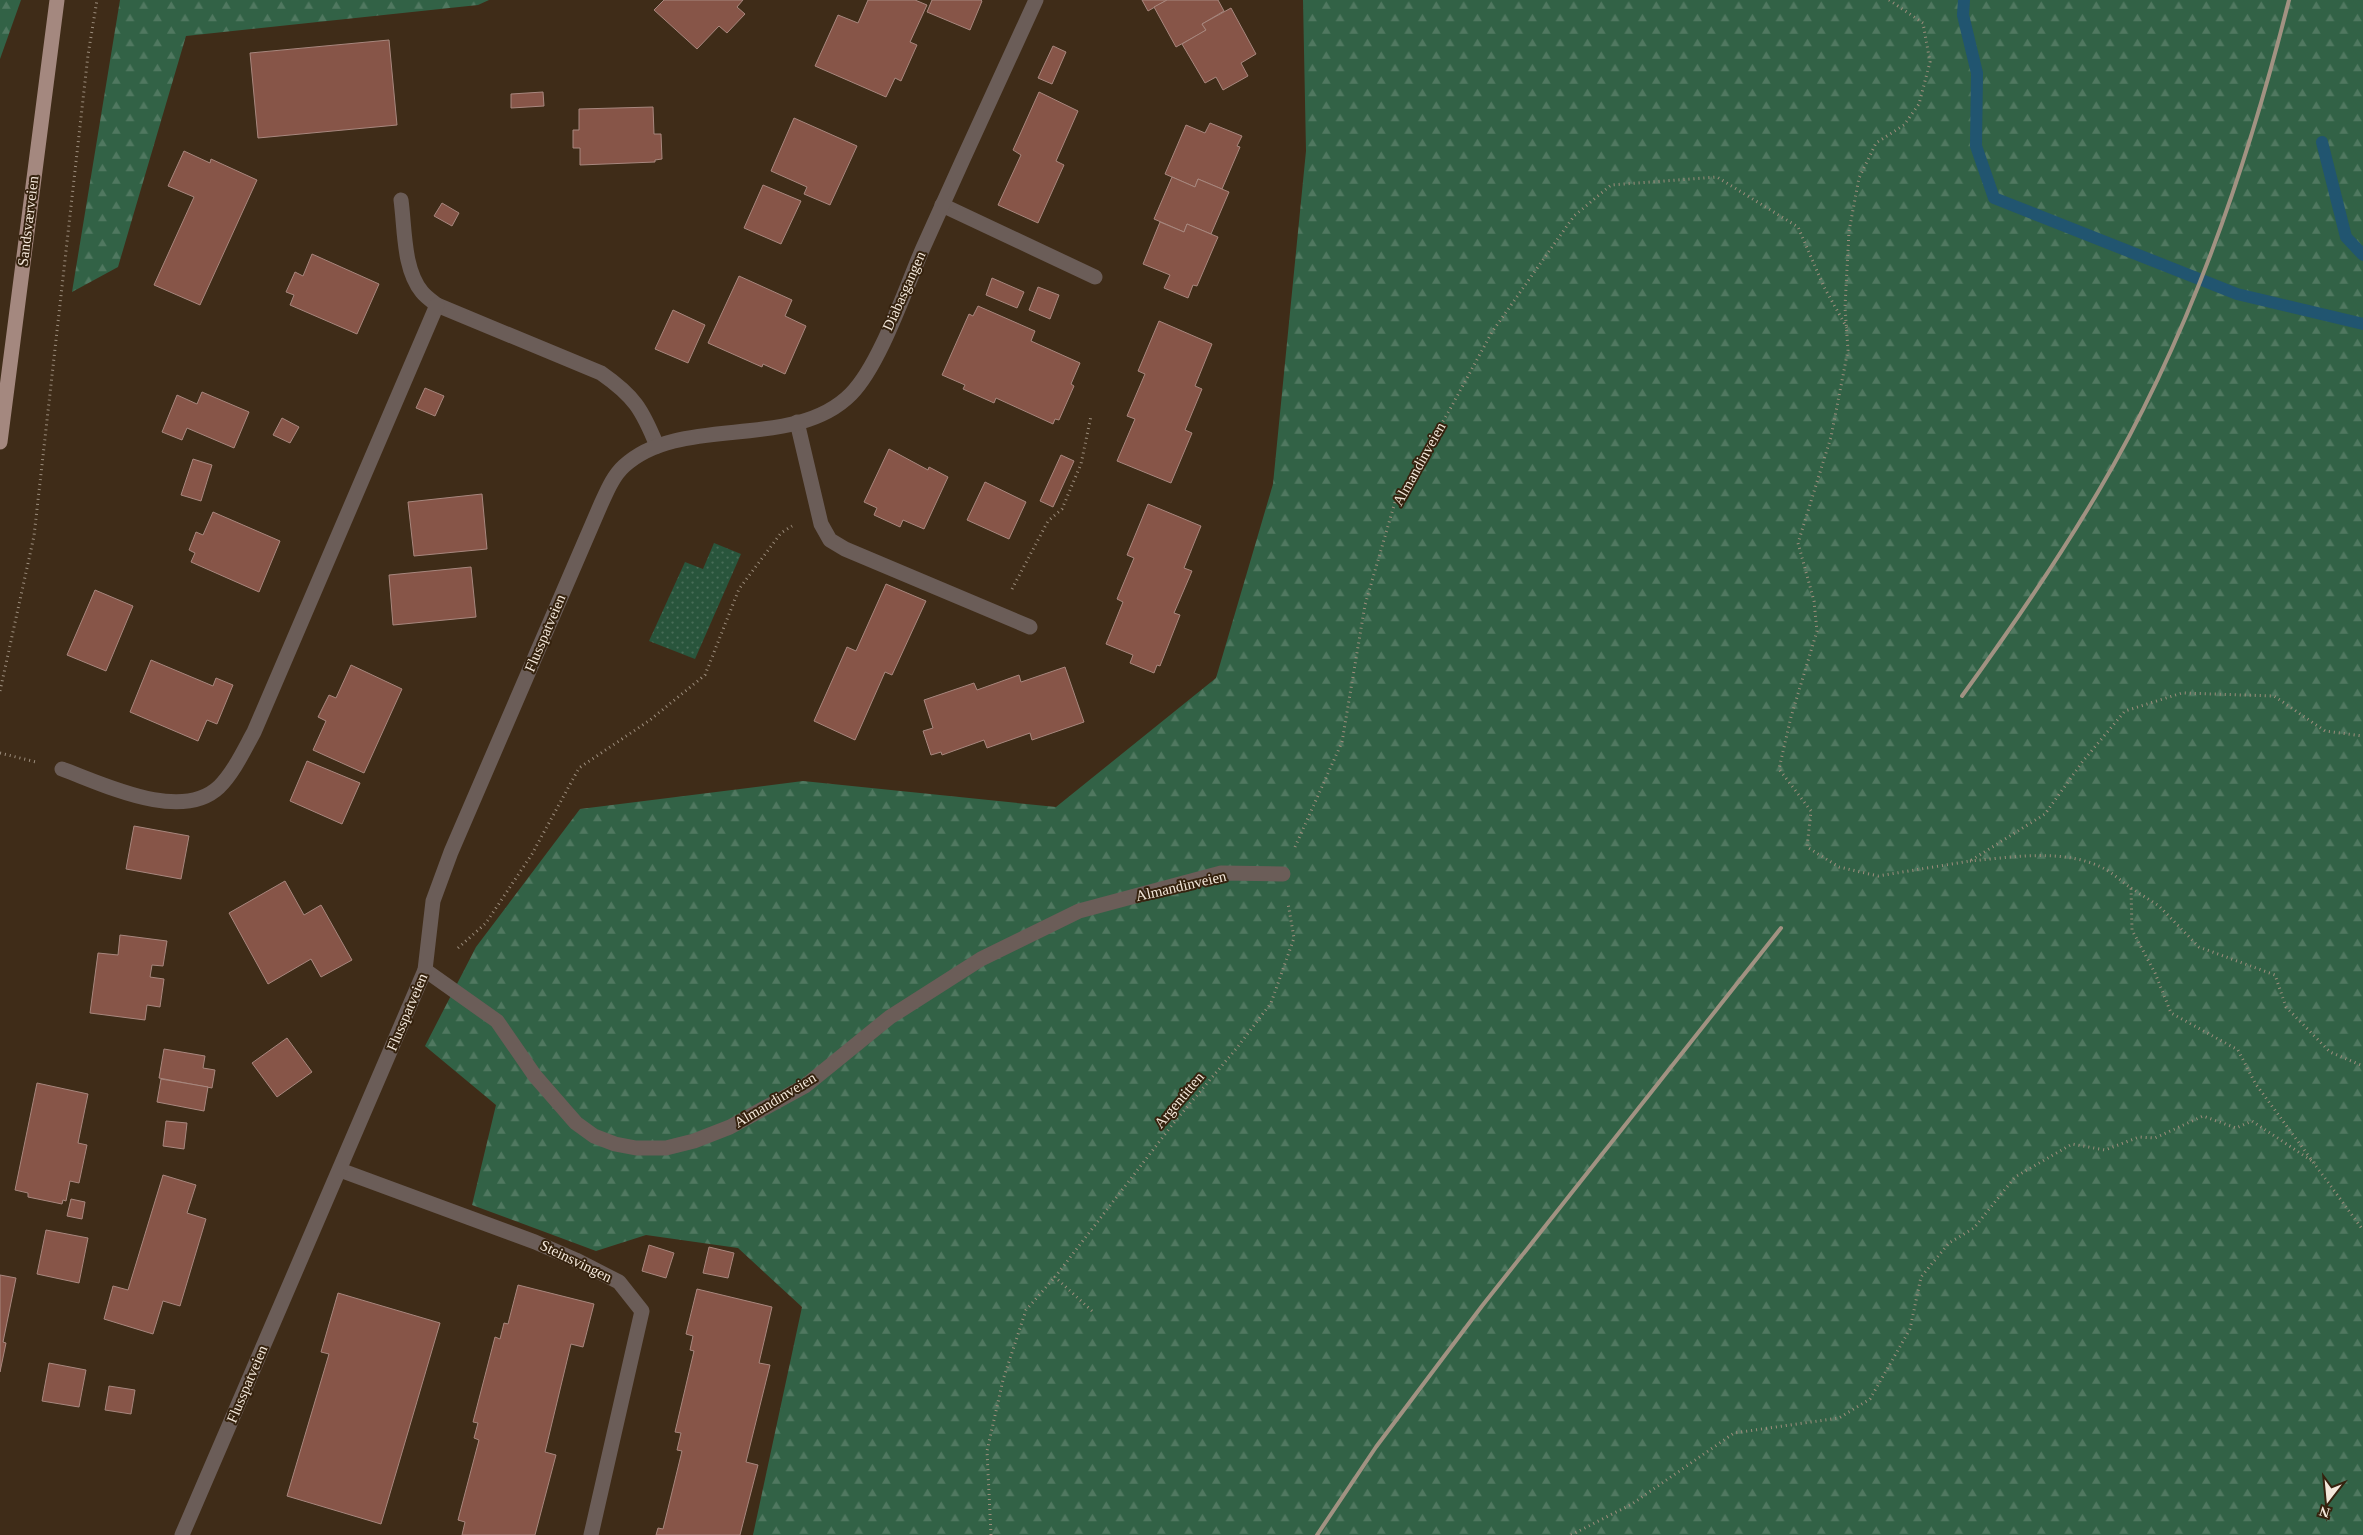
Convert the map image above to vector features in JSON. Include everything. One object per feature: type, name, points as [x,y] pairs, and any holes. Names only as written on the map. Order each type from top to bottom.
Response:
[{"type":"main road","name":"Sandsværveien","points":[[0,442],[57,0]]},
{"type":"street","name":"Diabasgangen","points":[[657,446],[694,438],[758,430],[797,422],[834,407],[852,393],[882,344],[942,205],[1036,0]]},
{"type":"street","points":[[401,200],[409,261],[414,279],[422,292],[437,305],[601,373],[621,386],[634,399],[645,417],[657,446]]},
{"type":"street","points":[[942,205],[1095,277]]},
{"type":"street","points":[[62,769],[142,798],[187,802],[204,797],[218,787],[232,771],[254,732],[437,305]]},
{"type":"street","points":[[797,422],[817,513],[830,540],[845,549],[1030,627]]},
{"type":"street","name":"Flusspatveien","points":[[182,1535],[425,970],[433,901],[451,852],[600,504],[613,480],[624,466],[657,446]]},
{"type":"street","name":"Almandinveien","points":[[425,970],[497,1021],[535,1076],[576,1123],[594,1136],[615,1144],[636,1148],[666,1148],[694,1141],[730,1127],[805,1086],[898,1012],[982,959],[1079,911],[1221,873],[1284,874]]},
{"type":"street","name":"Steinsvingen","points":[[340,1170],[535,1242],[576,1260],[619,1282],[642,1311],[591,1535]]},
{"type":"path","points":[[0,691],[34,536],[88,55],[97,0]]},
{"type":"path","points":[[1889,0],[1923,22],[1930,62],[1919,104],[1904,125],[1876,143],[1859,178],[1849,230],[1845,306],[1848,350],[1831,437],[1798,543],[1814,601],[1817,631],[1779,769],[1811,811],[1807,847],[1839,867],[1878,876],[1970,861],[2032,856],[2074,858],[2105,869],[2130,888],[2159,906],[2199,947],[2275,975],[2286,1007],[2330,1052],[2363,1066]]},
{"type":"path","name":"Almandinveien","points":[[1284,874],[1342,742],[1365,605],[1395,502],[1449,411],[1492,332],[1574,216],[1610,185],[1717,177],[1798,227],[1824,287],[1847,328]]},
{"type":"path","points":[[999,614],[1048,521],[1062,509],[1080,464],[1091,416]]},
{"type":"path","points":[[425,970],[462,945],[486,923],[532,854],[580,768],[650,720],[705,675],[739,588],[781,533],[817,513]]},
{"type":"path","points":[[1970,861],[2045,814],[2083,761],[2125,711],[2182,692],[2274,696],[2325,731],[2363,736]]},
{"type":"path","points":[[0,753],[62,769]]},
{"type":"path","name":"Argentitten","points":[[991,1535],[987,1451],[1003,1380],[1026,1310],[1055,1277],[1176,1120],[1236,1049],[1271,1003],[1294,938],[1284,874]]},
{"type":"path","points":[[2130,888],[2132,930],[2155,973],[2171,1013],[2238,1050],[2255,1083],[2363,1230]]},
{"type":"path","points":[[1572,1535],[1632,1504],[1734,1433],[1839,1418],[1870,1399],[1910,1330],[1921,1277],[1949,1243],[1974,1228],[2015,1177],[2072,1144],[2105,1150],[2139,1137],[2155,1138],[2203,1116],[2236,1128],[2252,1121],[2315,1163]]},
{"type":"path","points":[[1055,1277],[1092,1311]]},
{"type":"green space","points":[[0,0],[21,0],[0,59]]},
{"type":"green space","points":[[120,0],[489,0],[478,5],[186,36],[118,267],[72,292]]},
{"type":"green space","points":[[1303,0],[2363,0],[2363,1535],[753,1535],[802,1307],[738,1248],[646,1235],[596,1251],[472,1205],[496,1105],[425,1046],[476,947],[580,809],[803,781],[1056,807],[1216,678],[1273,484],[1306,151]]},
{"type":"green space","points":[[714,543],[741,554],[695,659],[649,641],[685,562],[703,569]]},
{"type":"building","points":[[664,0],[743,0],[737,7],[745,14],[727,33],[719,26],[697,49],[654,10]]},
{"type":"building","points":[[868,0],[915,0],[927,5],[910,42],[917,45],[901,81],[895,78],[886,97],[815,66],[838,15],[858,23]]},
{"type":"building","points":[[932,0],[982,1],[970,30],[927,12]]},
{"type":"building","points":[[1142,0],[1167,0],[1148,11]]},
{"type":"building","points":[[1167,0],[1218,0],[1224,11],[1202,24],[1206,30],[1176,47],[1154,7]]},
{"type":"building","points":[[1231,8],[1256,54],[1241,63],[1248,76],[1223,90],[1216,77],[1205,83],[1182,44],[1206,30],[1202,24]]},
{"type":"building","points":[[389,40],[397,125],[258,138],[250,53]]},
{"type":"building","points":[[1053,46],[1066,52],[1052,84],[1038,78]]},
{"type":"building","points":[[543,92],[544,106],[511,108],[511,94]]},
{"type":"building","points":[[1039,92],[1078,111],[1056,161],[1064,165],[1038,223],[998,205],[1021,155],[1013,150]]},
{"type":"building","points":[[653,107],[654,134],[661,134],[662,159],[655,160],[655,162],[580,165],[580,148],[573,148],[573,130],[579,130],[579,109]]},
{"type":"building","points":[[794,118],[857,146],[830,205],[804,194],[807,187],[771,171]]},
{"type":"building","points":[[1210,123],[1242,136],[1237,146],[1240,147],[1222,189],[1198,179],[1195,187],[1165,174],[1186,125],[1205,133]]},
{"type":"building","points":[[184,151],[210,163],[211,159],[257,180],[200,305],[154,285],[194,197],[168,186]]},
{"type":"building","points":[[1172,177],[1195,187],[1198,179],[1229,192],[1211,234],[1187,224],[1184,232],[1154,219]]},
{"type":"building","points":[[763,185],[801,201],[781,244],[744,228]]},
{"type":"building","points":[[442,203],[459,213],[452,226],[434,216]]},
{"type":"building","points":[[1160,222],[1184,232],[1187,224],[1218,237],[1197,286],[1193,285],[1188,298],[1164,288],[1170,275],[1143,264]]},
{"type":"building","points":[[312,254],[379,284],[357,334],[290,305],[294,295],[286,292],[295,272],[303,276]]},
{"type":"building","points":[[739,276],[792,300],[785,316],[806,326],[785,374],[763,364],[762,367],[708,343]]},
{"type":"building","points":[[992,278],[1024,292],[1017,308],[986,295]]},
{"type":"building","points":[[1038,287],[1059,295],[1050,319],[1029,310]]},
{"type":"building","points":[[978,306],[1035,331],[1031,341],[1080,363],[1071,384],[1074,386],[1059,420],[1055,419],[1053,424],[996,398],[994,403],[963,389],[965,385],[942,375],[969,314],[973,316]]},
{"type":"building","points":[[673,310],[705,325],[688,363],[655,349]]},
{"type":"building","points":[[1159,321],[1212,344],[1195,386],[1202,389],[1185,430],[1192,433],[1171,483],[1117,461],[1135,419],[1127,416],[1145,374],[1138,371]]},
{"type":"building","points":[[425,388],[444,396],[435,416],[416,408]]},
{"type":"building","points":[[202,392],[249,412],[234,448],[187,428],[182,440],[162,432],[177,395],[197,404]]},
{"type":"building","points":[[282,418],[299,427],[290,443],[273,435]]},
{"type":"building","points":[[889,449],[928,470],[929,467],[948,477],[924,529],[903,520],[900,527],[874,515],[877,508],[864,502]]},
{"type":"building","points":[[1061,455],[1074,461],[1053,507],[1040,501]]},
{"type":"building","points":[[193,459],[212,465],[201,501],[181,495]]},
{"type":"building","points":[[985,482],[1026,502],[1009,539],[967,520]]},
{"type":"building","points":[[482,494],[487,549],[414,556],[408,502]]},
{"type":"building","points":[[1148,504],[1201,526],[1184,568],[1192,571],[1174,613],[1180,615],[1160,666],[1157,665],[1154,673],[1130,663],[1133,655],[1106,644],[1123,602],[1117,599],[1134,558],[1127,555]]},
{"type":"building","points":[[213,512],[280,541],[259,592],[191,562],[195,553],[189,550],[196,532],[203,535]]},
{"type":"building","points":[[471,567],[476,617],[393,625],[389,575]]},
{"type":"building","points":[[886,584],[926,601],[892,675],[885,672],[855,740],[814,721],[847,647],[856,651]]},
{"type":"building","points":[[95,590],[133,606],[106,671],[67,655]]},
{"type":"building","points":[[151,660],[213,686],[216,678],[233,685],[217,724],[207,720],[198,741],[130,712]]},
{"type":"building","points":[[351,665],[402,689],[364,773],[313,750],[326,721],[318,717],[329,695],[336,698]]},
{"type":"building","points":[[1065,667],[1084,722],[1032,740],[1030,733],[987,748],[984,740],[942,755],[941,752],[931,755],[923,731],[933,728],[924,700],[974,683],[977,690],[1019,675],[1021,682]]},
{"type":"building","points":[[307,761],[360,783],[342,824],[290,801]]},
{"type":"building","points":[[134,826],[189,836],[181,879],[126,869]]},
{"type":"building","points":[[285,881],[304,915],[321,905],[352,960],[321,977],[311,959],[268,984],[229,913]]},
{"type":"building","points":[[120,935],[167,941],[163,966],[152,965],[150,977],[164,979],[160,1007],[147,1005],[145,1020],[90,1013],[98,953],[118,955]]},
{"type":"building","points":[[287,1038],[312,1072],[277,1097],[252,1063]]},
{"type":"building","points":[[164,1049],[205,1056],[203,1068],[215,1070],[212,1088],[159,1078]]},
{"type":"building","points":[[161,1079],[208,1087],[204,1111],[157,1102]]},
{"type":"building","points":[[37,1083],[88,1094],[78,1143],[87,1145],[79,1183],[70,1181],[66,1201],[63,1200],[62,1204],[28,1197],[28,1193],[15,1190]]},
{"type":"building","points":[[166,1121],[187,1123],[184,1149],[163,1146]]},
{"type":"building","points":[[163,1175],[196,1185],[187,1213],[206,1219],[180,1306],[163,1301],[153,1334],[104,1319],[113,1286],[128,1290]]},
{"type":"building","points":[[71,1199],[85,1202],[82,1219],[67,1216]]},
{"type":"building","points":[[46,1230],[88,1238],[79,1283],[37,1274]]},
{"type":"building","points":[[649,1245],[674,1253],[666,1278],[642,1271]]},
{"type":"building","points":[[709,1247],[734,1253],[728,1278],[703,1273]]},
{"type":"building","points":[[0,1275],[16,1278],[3,1342],[6,1343],[0,1372]]},
{"type":"building","points":[[518,1285],[594,1304],[583,1347],[571,1344],[545,1452],[556,1455],[535,1535],[462,1535],[465,1522],[458,1520],[479,1440],[474,1438],[478,1423],[473,1422],[495,1337],[500,1339],[504,1323],[508,1324]]},
{"type":"building","points":[[697,1289],[772,1307],[759,1363],[770,1365],[746,1462],[758,1465],[740,1535],[656,1535],[658,1528],[663,1529],[682,1451],[677,1450],[681,1433],[675,1432],[694,1351],[690,1350],[693,1336],[686,1334]]},
{"type":"building","points":[[338,1293],[440,1323],[381,1524],[287,1496],[329,1354],[321,1352]]},
{"type":"building","points":[[49,1363],[86,1370],[79,1407],[42,1401]]},
{"type":"building","points":[[109,1386],[135,1390],[131,1414],[105,1410]]},
{"type":"waterway","points":[[1964,0],[1963,15],[1977,73],[1976,146],[1994,198],[2237,294],[2363,324]]},
{"type":"waterway","points":[[2322,142],[2346,237],[2363,255]]},
{"type":"railway","points":[[1962,696],[2066,545],[2098,492],[2160,375],[2187,315],[2233,191],[2254,128],[2289,0]]},
{"type":"railway","points":[[1317,1535],[1376,1447],[1482,1306],[1781,928]]}]
